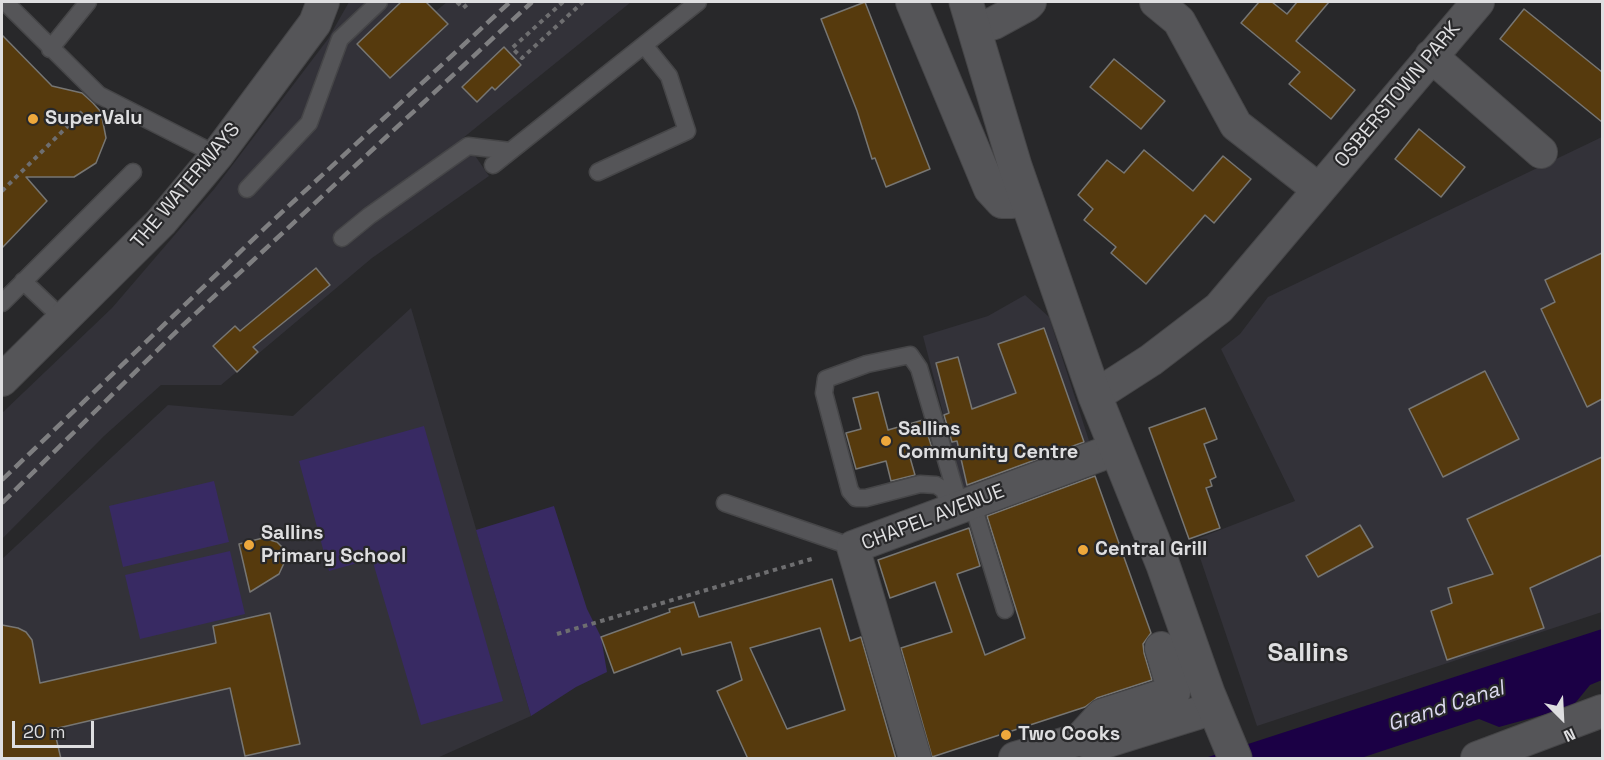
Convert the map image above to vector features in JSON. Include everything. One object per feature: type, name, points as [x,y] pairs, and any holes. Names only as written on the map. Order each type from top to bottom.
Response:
[{"type":"street","name":"THE WATERWAYS","points":[[2,380],[161,222],[217,155],[315,23],[323,2]]},
{"type":"street","points":[[912,2],[990,189],[1002,202],[1012,202],[1026,197]]},
{"type":"street","points":[[971,15],[994,23],[1030,2]]},
{"type":"street","points":[[1156,2],[1179,21],[1236,125],[1318,189]]},
{"type":"street","name":"OSBERSTOWN PARK","points":[[1095,396],[1151,360],[1219,308],[1478,2]]},
{"type":"street","points":[[971,15],[1026,197],[1095,396],[1163,565],[1225,734],[1095,745],[1080,739]]},
{"type":"street","points":[[1431,56],[1541,152]]},
{"type":"street","name":"CHAPEL AVENUE","points":[[915,759],[853,547],[1116,449]]},
{"type":"street","points":[[1015,759],[1080,739],[1102,715],[1174,692],[1161,648]]},
{"type":"street","points":[[1476,759],[1602,711]]},
{"type":"lane","points":[[5,2],[99,95],[217,155]]},
{"type":"lane","points":[[50,49],[88,2]]},
{"type":"lane","points":[[247,189],[309,123],[340,39],[379,2]]},
{"type":"lane","points":[[493,165],[698,2]]},
{"type":"lane","points":[[598,172],[687,131],[669,76],[644,45]]},
{"type":"lane","points":[[342,238],[369,216],[468,146],[510,151]]},
{"type":"lane","points":[[2,303],[133,172]]},
{"type":"lane","points":[[23,281],[63,319]]},
{"type":"lane","points":[[961,507],[936,485],[921,484],[866,498],[856,498],[850,491],[824,393],[826,379],[867,364],[910,355],[919,368],[961,507],[1005,610]]},
{"type":"lane","points":[[726,503],[853,547]]},
{"type":"path","points":[[457,2],[463,8],[470,2]]},
{"type":"path","points":[[562,2],[512,48],[522,58],[583,2]]},
{"type":"path","points":[[2,191],[99,95]]},
{"type":"path","points":[[557,634],[853,547]]},
{"type":"shaded area","points":[[349,2],[426,2],[436,11],[447,2],[631,2],[463,138],[489,176],[372,258],[221,385],[161,385],[104,436],[2,539],[2,413],[112,308],[215,188],[328,39]]},
{"type":"shaded area","points":[[1602,137],[1602,612],[1257,726],[1194,540],[1295,501],[1221,349],[1240,334],[1268,297]]},
{"type":"shaded area","points":[[1025,295],[1049,317],[1092,450],[964,494],[923,336],[988,316]]},
{"type":"shaded area","name":"Sallins Primary School","points":[[411,308],[531,716],[437,758],[2,758],[2,559],[168,405],[293,416]]},
{"type":"shaded area","points":[[424,426],[503,701],[421,725],[372,559],[329,571],[299,461]]},
{"type":"shaded area","points":[[214,481],[229,542],[123,567],[109,506]]},
{"type":"shaded area","points":[[554,506],[587,609],[601,637],[607,672],[576,687],[531,716],[476,530]]},
{"type":"shaded area","points":[[230,551],[245,614],[140,639],[125,575]]},
{"type":"water","name":"Grand Canal","points":[[1602,629],[1602,680],[1590,685],[1572,707],[1499,727],[1479,719],[1361,758],[1205,758]]},
{"type":"building","points":[[401,2],[426,2],[448,24],[390,78],[357,44]]},
{"type":"building","points":[[865,2],[930,169],[886,187],[875,158],[872,159],[857,111],[821,19]]},
{"type":"building","points":[[1259,2],[1272,2],[1287,14],[1297,2],[1329,2],[1296,41],[1355,90],[1331,119],[1289,84],[1300,72],[1241,23]]},
{"type":"building","points":[[1524,9],[1602,72],[1602,122],[1500,39]]},
{"type":"building","points":[[2,35],[52,86],[82,93],[93,103],[101,112],[106,138],[96,163],[74,177],[26,177],[47,201],[2,248]]},
{"type":"building","points":[[504,47],[521,65],[495,90],[492,87],[477,102],[462,87]]},
{"type":"building","points":[[1114,59],[1165,101],[1141,129],[1090,87]]},
{"type":"building","points":[[1419,129],[1465,167],[1441,197],[1395,159]]},
{"type":"building","points":[[1144,150],[1193,191],[1223,156],[1251,179],[1214,223],[1205,215],[1146,284],[1111,253],[1116,247],[1084,220],[1093,209],[1078,195],[1107,160],[1124,173]]},
{"type":"building","points":[[1602,253],[1602,399],[1587,407],[1541,309],[1555,302],[1545,280]]},
{"type":"building","points":[[316,268],[330,285],[253,347],[258,352],[237,372],[213,346],[235,326],[240,331]]},
{"type":"building","points":[[1044,328],[1084,442],[967,485],[957,441],[952,442],[944,415],[949,413],[936,363],[958,357],[972,409],[1016,393],[998,344]]},
{"type":"building","points":[[1485,371],[1519,439],[1443,477],[1409,409]]},
{"type":"building","name":"Sallins Community Centre","points":[[878,392],[888,430],[923,420],[932,448],[909,454],[915,475],[891,481],[886,461],[856,469],[846,433],[861,429],[853,398]]},
{"type":"building","points":[[1205,408],[1217,439],[1204,444],[1216,477],[1210,480],[1212,486],[1206,488],[1220,528],[1189,539],[1149,428]]},
{"type":"building","points":[[1602,457],[1602,555],[1530,588],[1544,628],[1447,660],[1431,611],[1452,603],[1448,588],[1493,574],[1467,519]]},
{"type":"building","points":[[1095,476],[1151,633],[1143,644],[1152,680],[1097,698],[1085,707],[932,757],[901,648],[952,632],[935,582],[890,598],[878,560],[969,528],[980,566],[957,574],[985,655],[1025,638],[987,516]]},
{"type":"building","points":[[1360,525],[1373,547],[1318,577],[1306,556]]},
{"type":"building","points":[[263,538],[277,542],[282,547],[285,561],[279,574],[250,592],[239,544]]},
{"type":"building","points":[[832,579],[850,641],[861,637],[896,759],[748,759],[717,691],[742,680],[731,642],[682,655],[680,648],[614,673],[601,637],[670,612],[669,609],[694,602],[699,617]],"holes":[[[820,628],[845,710],[787,729],[750,648]]]},
{"type":"building","points":[[270,613],[300,744],[245,756],[230,688],[54,729],[61,759],[2,759],[2,625],[26,632],[32,640],[40,683],[216,643],[213,626]]},
{"type":"railway","points":[[2,480],[267,226],[510,2]]},
{"type":"railway","points":[[2,503],[180,328],[532,2]]},
{"type":"place","name":"SuperValu","points":[[33,119]]},
{"type":"place","name":"Sallins Community Centre","points":[[886,441]]},
{"type":"place","name":"Sallins Primary School","points":[[249,545]]},
{"type":"place","name":"Central Grill","points":[[1083,550]]},
{"type":"place","name":"Two Cooks","points":[[1006,735]]},
{"type":"district","name":"Sallins","points":[[1308,654]]}]
